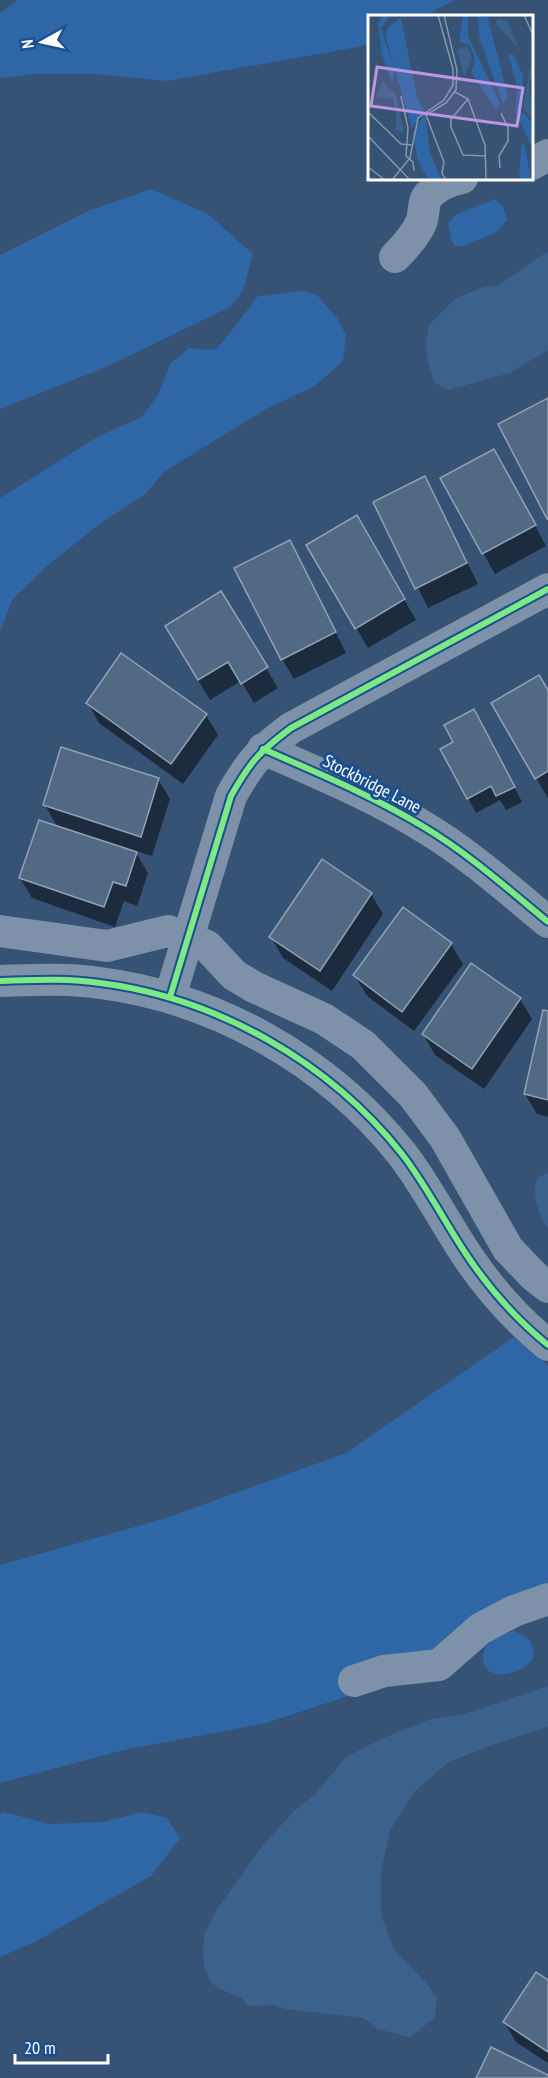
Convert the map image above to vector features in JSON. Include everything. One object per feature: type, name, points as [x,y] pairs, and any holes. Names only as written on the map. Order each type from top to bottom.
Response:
[{"type":"street","points":[[533,163],[548,155]]},
{"type":"street","points":[[395,257],[422,222],[426,200],[436,189],[452,180]]},
{"type":"street","points":[[170,998],[231,796],[247,767],[263,749],[291,729],[548,589]]},
{"type":"street","name":"Stockbridge Lane","points":[[263,749],[362,792],[426,828],[487,871],[548,922]]},
{"type":"street","points":[[0,931],[108,946],[168,931],[207,946],[234,975],[254,987],[324,1019],[363,1045],[413,1095],[445,1138],[508,1249],[548,1287]]},
{"type":"street","points":[[0,981],[44,979],[101,983],[170,998],[224,1017],[274,1043],[321,1075],[364,1112],[402,1154],[434,1200],[466,1254],[501,1299],[548,1345]]},
{"type":"street","points":[[354,1681],[369,1674],[384,1671],[439,1665],[480,1629],[514,1611],[548,1599]]},
{"type":"shaded area","points":[[18,0],[455,0],[426,15],[368,15],[368,44],[363,46],[167,81],[94,74],[34,74],[0,78],[0,13]]},
{"type":"shaded area","points":[[151,189],[208,214],[253,254],[243,291],[230,307],[104,368],[0,409],[0,255],[88,211]]},
{"type":"shaded area","points":[[495,199],[503,206],[507,220],[497,232],[463,246],[455,246],[451,240],[448,223],[457,214]]},
{"type":"shaded area","points":[[548,251],[548,350],[510,373],[448,390],[435,383],[427,359],[426,340],[429,325],[456,298],[484,287],[497,286]]},
{"type":"shaded area","points":[[303,291],[317,295],[337,318],[346,335],[343,361],[315,386],[268,408],[165,471],[145,494],[101,523],[47,566],[12,600],[0,632],[0,498],[99,436],[142,417],[159,393],[170,364],[189,348],[214,350],[258,296]]},
{"type":"shaded area","points":[[548,1172],[548,1229],[539,1211],[535,1197],[535,1184],[537,1178]]},
{"type":"shaded area","points":[[514,1337],[548,1366],[548,1605],[443,1665],[266,1723],[124,1750],[0,1783],[0,1565],[163,1519],[346,1453]]},
{"type":"shaded area","points":[[513,1631],[530,1640],[533,1659],[521,1669],[510,1673],[498,1674],[489,1671],[483,1658],[487,1645]]},
{"type":"shaded area","points":[[548,1686],[548,1727],[449,1762],[414,1792],[390,1831],[381,1872],[381,1915],[394,1949],[437,1998],[435,2018],[410,2037],[377,2029],[364,2018],[285,2009],[274,2005],[249,2006],[240,1997],[219,1989],[210,1981],[204,1965],[203,1950],[205,1932],[217,1909],[263,1845],[294,1811],[316,1793],[346,1757],[383,1738],[431,1719],[461,1715]]},
{"type":"shaded area","points":[[4,1812],[49,1824],[103,1822],[142,1812],[167,1818],[180,1838],[151,1876],[33,1943],[0,1957],[0,1814]]},
{"type":"building","points":[[548,398],[548,519],[547,519],[498,424]]},
{"type":"building","points":[[494,449],[536,525],[482,554],[440,478]]},
{"type":"building","points":[[425,476],[467,563],[415,589],[373,502]]},
{"type":"building","points":[[357,515],[405,599],[355,629],[306,545]]},
{"type":"building","points":[[290,540],[336,632],[281,660],[234,568]]},
{"type":"building","points":[[221,591],[268,667],[241,684],[228,662],[198,680],[165,626]]},
{"type":"building","points":[[121,653],[207,714],[171,764],[86,703]]},
{"type":"building","points":[[539,675],[548,690],[548,771],[535,779],[491,703]]},
{"type":"building","points":[[474,709],[515,787],[496,796],[491,786],[467,799],[440,749],[453,742],[444,725]]},
{"type":"building","points":[[61,747],[159,778],[141,837],[43,805]]},
{"type":"building","points":[[39,820],[137,852],[126,886],[113,882],[104,907],[19,878]]},
{"type":"building","points":[[322,859],[372,893],[320,971],[269,937]]},
{"type":"building","points":[[403,907],[452,943],[402,1012],[353,975]]},
{"type":"building","points":[[471,963],[521,998],[472,1069],[422,1034]]},
{"type":"building","points":[[543,1010],[548,1011],[548,1100],[524,1094]]},
{"type":"building","points":[[536,1972],[548,1980],[548,2052],[503,2022]]},
{"type":"building","points":[[491,2047],[548,2075],[548,2078],[476,2078]]},
{"type":"cycle path","points":[[170,997],[231,796],[256,758],[291,728],[548,589]]},
{"type":"cycle path","points":[[263,749],[365,795],[441,837],[548,922]]},
{"type":"cycle path","points":[[0,981],[75,980],[144,991],[186,1003],[228,1019],[305,1063],[373,1121],[402,1154],[484,1279],[514,1314],[548,1345]]}]
